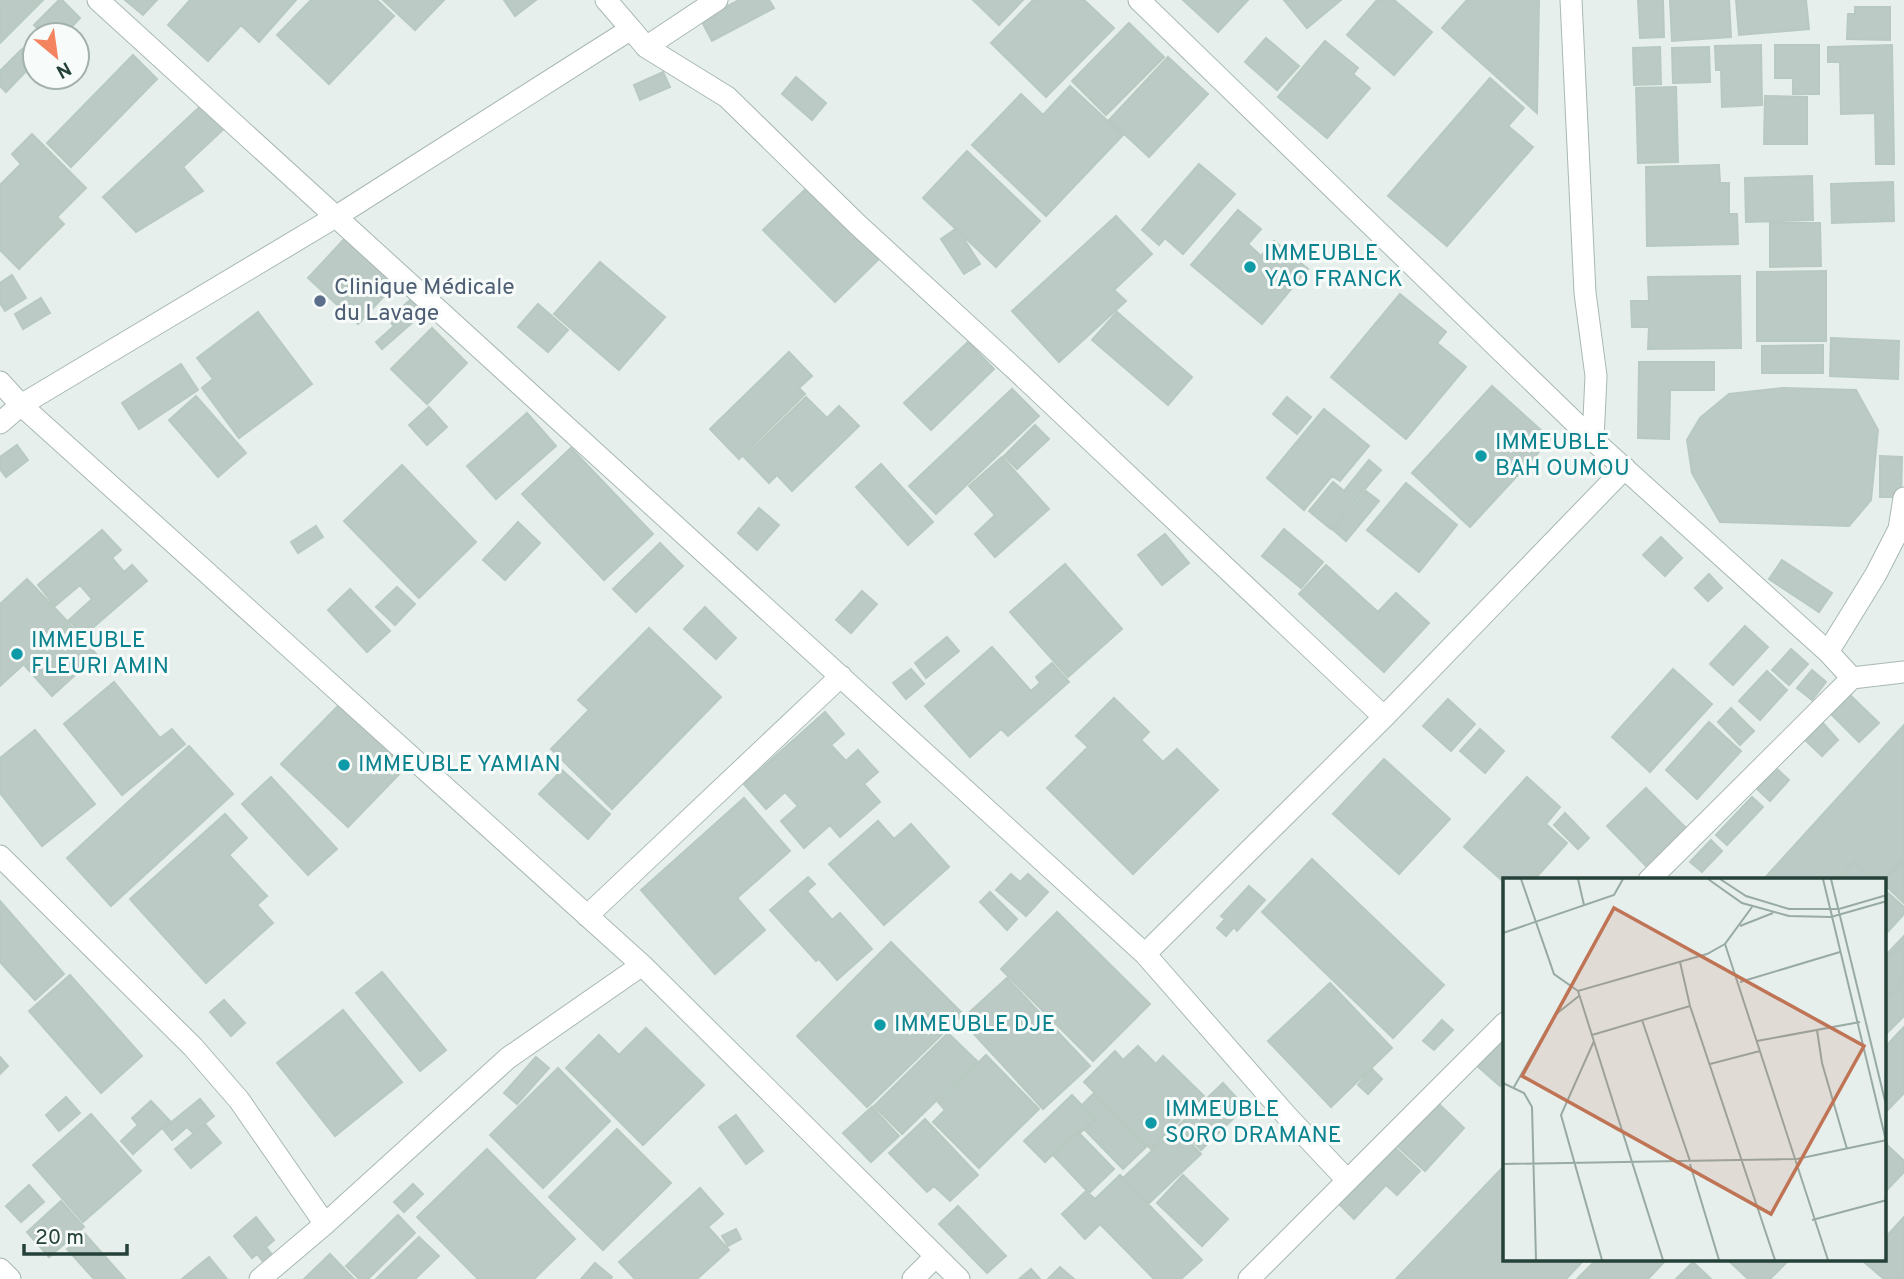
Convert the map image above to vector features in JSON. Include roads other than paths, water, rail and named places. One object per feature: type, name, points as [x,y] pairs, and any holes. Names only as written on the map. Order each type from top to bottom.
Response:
[{"type":"street","points":[[98,0],[1145,954],[1286,1115],[1347,1180]]},
{"type":"street","points":[[606,0],[646,47],[727,97],[858,225],[1384,717]]},
{"type":"street","points":[[646,47],[717,0]]},
{"type":"street","points":[[1139,0],[1592,440],[1828,652],[1852,678]]},
{"type":"street","points":[[1571,0],[1585,293],[1595,376],[1592,440]]},
{"type":"street","points":[[0,423],[21,405],[337,216],[631,29]]},
{"type":"street","points":[[0,382],[21,405],[642,965],[959,1279]]},
{"type":"street","points":[[1145,954],[1384,717],[1625,468]]},
{"type":"street","points":[[1828,652],[1877,574],[1899,529],[1904,498]]},
{"type":"street","points":[[1651,878],[1852,678],[1904,672]]},
{"type":"street","points":[[587,916],[841,676]]},
{"type":"street","points":[[0,856],[193,1047],[239,1100],[325,1224]]},
{"type":"street","points":[[260,1279],[325,1224],[508,1058],[642,965]]},
{"type":"street","points":[[1249,1279],[1503,1025]]},
{"type":"street","points":[[913,1279],[935,1257]]},
{"type":"street","points":[[0,1269],[10,1279]]},
{"type":"place","name":"IMMEUBLE YAO FRANCK","points":[[1250,267]]},
{"type":"place","name":"Clinique Médicale du Lavage","points":[[320,301]]},
{"type":"place","name":"IMMEUBLE BAH OUMOU","points":[[1481,456]]},
{"type":"place","name":"IMMEUBLE FLEURI AMIN","points":[[17,654]]},
{"type":"place","name":"IMMEUBLE YAMIAN","points":[[344,765]]},
{"type":"place","name":"IMMEUBLE DJE","points":[[880,1025]]},
{"type":"place","name":"IMMEUBLE SORO DRAMANE","points":[[1151,1123]]}]
